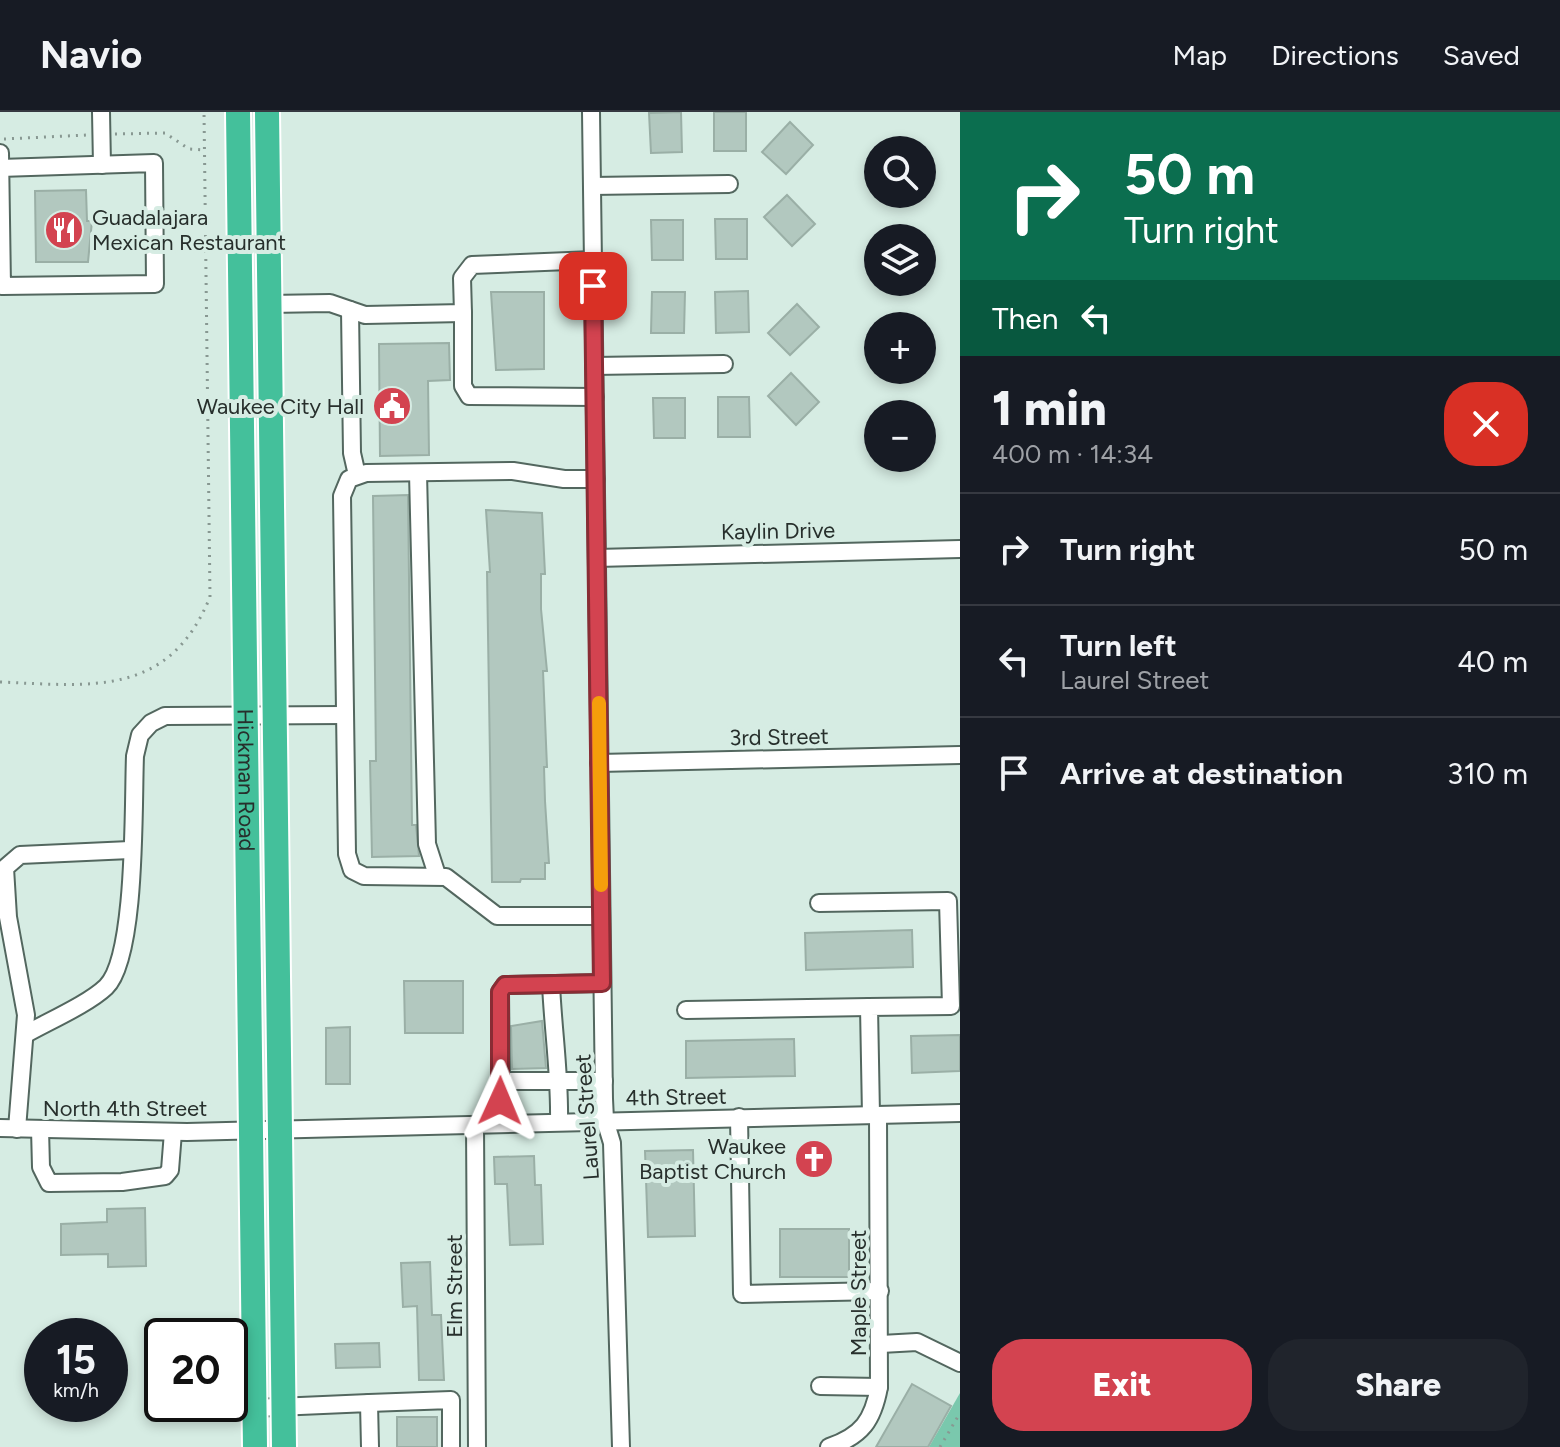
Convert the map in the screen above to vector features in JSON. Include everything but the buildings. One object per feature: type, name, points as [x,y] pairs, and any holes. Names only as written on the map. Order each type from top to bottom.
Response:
[{"type":"highway","name":"Hickman Road","points":[[238,112],[255,1447]]},
{"type":"highway","name":"Hickman Road","points":[[267,112],[284,1447]]},
{"type":"street","points":[[101,112],[102,165]]},
{"type":"street","name":"Laurel Street","points":[[591,112],[604,1081],[605,1120],[612,1138],[621,1447]]},
{"type":"street","points":[[0,153],[0,168],[2,286],[155,284],[154,163],[0,168]]},
{"type":"street","points":[[592,186],[729,184]]},
{"type":"street","points":[[593,260],[472,265],[462,278],[463,386],[469,396],[595,397]]},
{"type":"street","points":[[269,304],[330,303],[365,315],[463,313]]},
{"type":"street","points":[[350,310],[352,453],[357,475]]},
{"type":"street","points":[[594,366],[724,364]]},
{"type":"street","points":[[596,479],[564,479],[513,471],[357,475],[344,486],[342,496],[347,854],[352,870],[364,876],[437,875],[457,883],[497,916],[601,916]]},
{"type":"street","points":[[418,473],[427,844],[437,875]]},
{"type":"street","name":"Kaylin Drive","points":[[597,558],[960,549]]},
{"type":"street","points":[[26,1034],[110,983],[127,929],[135,756],[140,735],[151,723],[179,714],[247,718],[345,715]]},
{"type":"street","name":"3rd Street","points":[[599,763],[960,755]]},
{"type":"street","points":[[9,1128],[26,1034],[3,883],[5,868],[20,855],[130,850]]},
{"type":"street","points":[[686,1010],[955,1006],[954,901],[819,903]]},
{"type":"street","points":[[499,1124],[500,992],[505,985],[602,983]]},
{"type":"street","points":[[551,984],[553,1049],[560,1081],[559,1121]]},
{"type":"street","name":"Maple Street","points":[[830,1447],[861,1433],[874,1414],[879,1387],[880,1291],[869,1007]]},
{"type":"street","points":[[501,1081],[604,1081]]},
{"type":"street","name":"4th Street","points":[[249,1129],[960,1113]]},
{"type":"street","points":[[739,1117],[742,1294],[880,1291]]},
{"type":"street","name":"Elm Street","points":[[475,1125],[477,1447]]},
{"type":"street","name":"North 4th Street","points":[[9,1128],[173,1132],[249,1129]]},
{"type":"street","points":[[40,1129],[41,1167],[49,1183],[122,1182],[165,1176],[170,1170],[173,1132]]},
{"type":"street","points":[[881,1344],[917,1342],[960,1363]]},
{"type":"street","points":[[820,1386],[879,1387]]},
{"type":"street","points":[[254,1408],[451,1400],[451,1447]]},
{"type":"street","points":[[369,1403],[370,1447]]},
{"type":"path","points":[[0,682],[101,683],[155,670],[177,652],[197,629],[210,597],[204,112]]},
{"type":"path","points":[[940,1447],[960,1413]]},
{"type":"green space","points":[[960,1393],[960,1447],[929,1447]]},
{"type":"slow traffic","points":[[599,703],[601,885]]},
{"type":"place","name":"Guadalajara Mexican Restaurant","points":[[64,230]]},
{"type":"place","name":"Waukee City Hall","points":[[392,406]]},
{"type":"place","name":"Waukee Baptist Church","points":[[814,1159]]},
{"type":"route","points":[[500,1101],[500,992],[505,985],[602,983],[593,286]]}]
